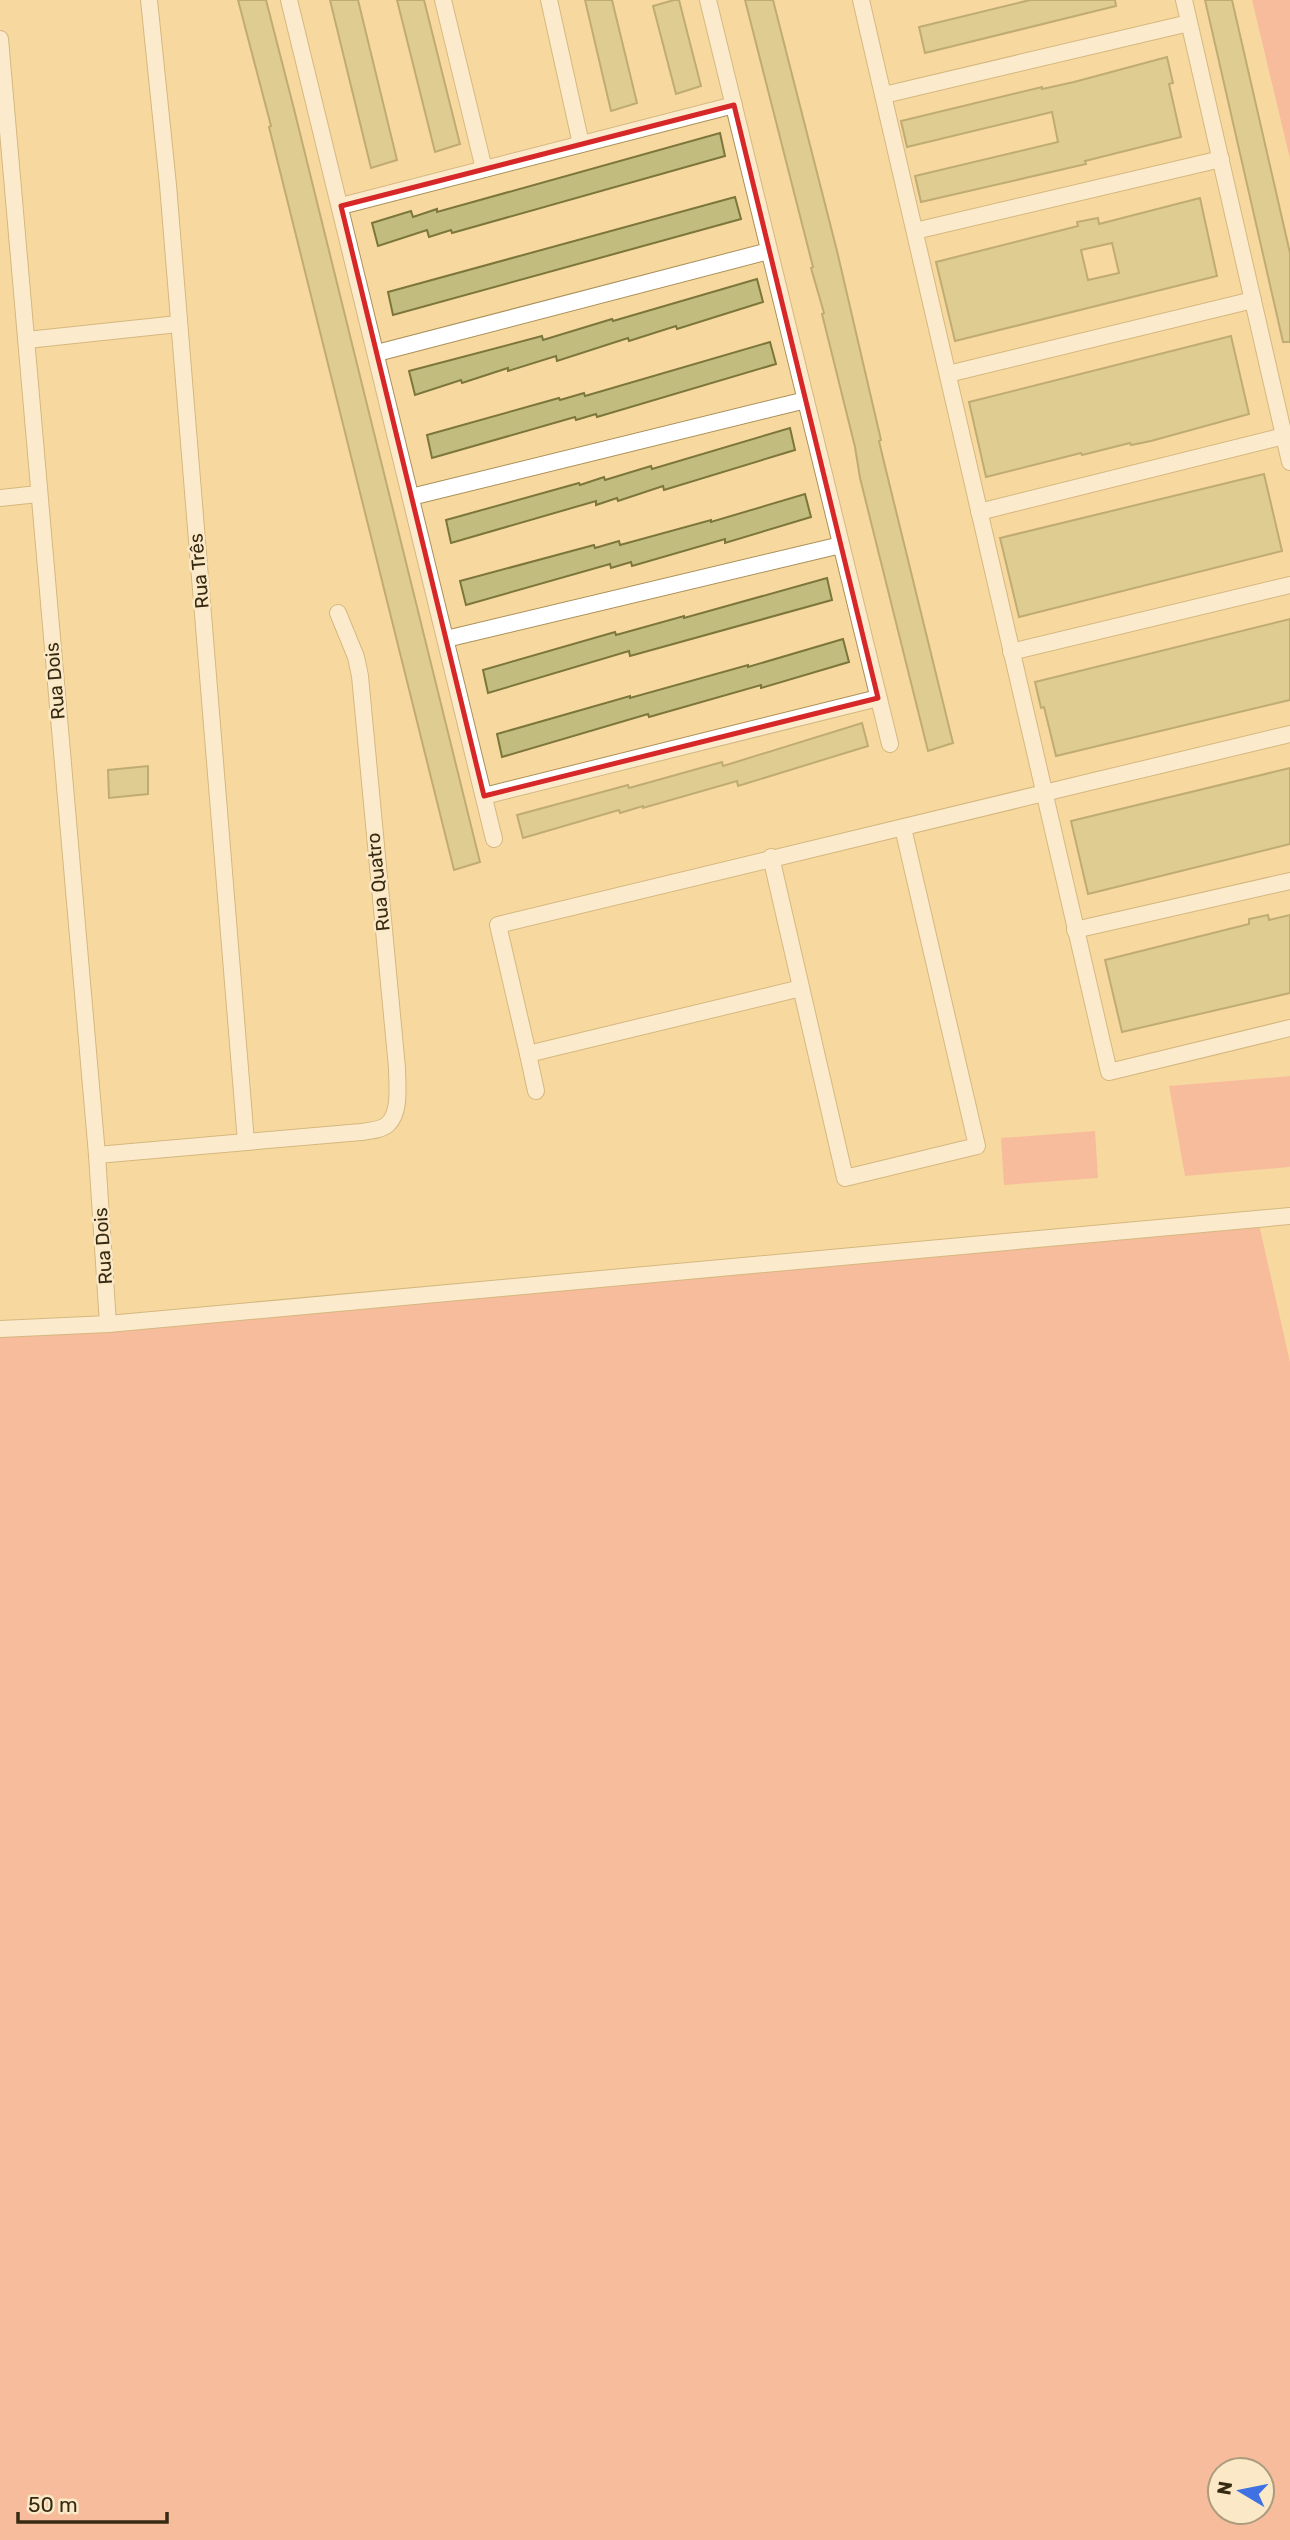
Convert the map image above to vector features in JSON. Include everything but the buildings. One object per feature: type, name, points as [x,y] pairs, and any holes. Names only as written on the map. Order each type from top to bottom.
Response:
[{"type":"street","name":"Rua Três","points":[[149,0],[168,185],[246,1142]]},
{"type":"street","points":[[289,0],[494,839]]},
{"type":"street","points":[[443,0],[484,169]]},
{"type":"street","points":[[549,0],[582,144]]},
{"type":"street","points":[[708,0],[890,744]]},
{"type":"street","points":[[861,0],[1109,1072],[1290,1028]]},
{"type":"street","points":[[1184,0],[1290,462]]},
{"type":"street","points":[[884,95],[1189,23]]},
{"type":"street","name":"Rua Dois","points":[[0,39],[97,1155],[108,1324]]},
{"type":"street","points":[[341,206],[734,105]]},
{"type":"street","points":[[915,231],[1221,159]]},
{"type":"street","points":[[377,353],[769,251]]},
{"type":"street","points":[[948,374],[1253,300]]},
{"type":"street","points":[[27,340],[178,324]]},
{"type":"street","points":[[411,496],[806,400]]},
{"type":"street","points":[[979,512],[1284,436]]},
{"type":"street","points":[[0,498],[38,494]]},
{"type":"street","points":[[446,639],[841,545]]},
{"type":"street","points":[[1011,652],[1290,585]]},
{"type":"street","name":"Rua Quatro","points":[[246,1142],[382,1128],[392,1119],[396,1101],[397,1068],[360,676],[356,657],[338,613]]},
{"type":"street","points":[[484,796],[878,698]]},
{"type":"street","points":[[536,1091],[498,925],[771,857],[903,828],[1290,734]]},
{"type":"street","points":[[771,857],[845,1178],[977,1146],[903,828]]},
{"type":"street","points":[[1075,930],[1290,881]]},
{"type":"street","points":[[528,1054],[801,988]]},
{"type":"street","points":[[97,1155],[246,1142]]},
{"type":"street","points":[[0,1329],[108,1324],[1290,1216]]},
{"type":"highlighted area","points":[[734,105],[878,698],[484,796],[341,206]]},
{"type":"shaded area","points":[[1252,0],[1290,0],[1290,159]]},
{"type":"shaded area","points":[[1290,1076],[1290,1167],[1185,1176],[1169,1086]]},
{"type":"shaded area","points":[[1095,1131],[1098,1178],[1004,1185],[1001,1138]]},
{"type":"shaded area","points":[[1259,1224],[1290,1362],[1290,2540],[0,2540],[0,1335]]}]
